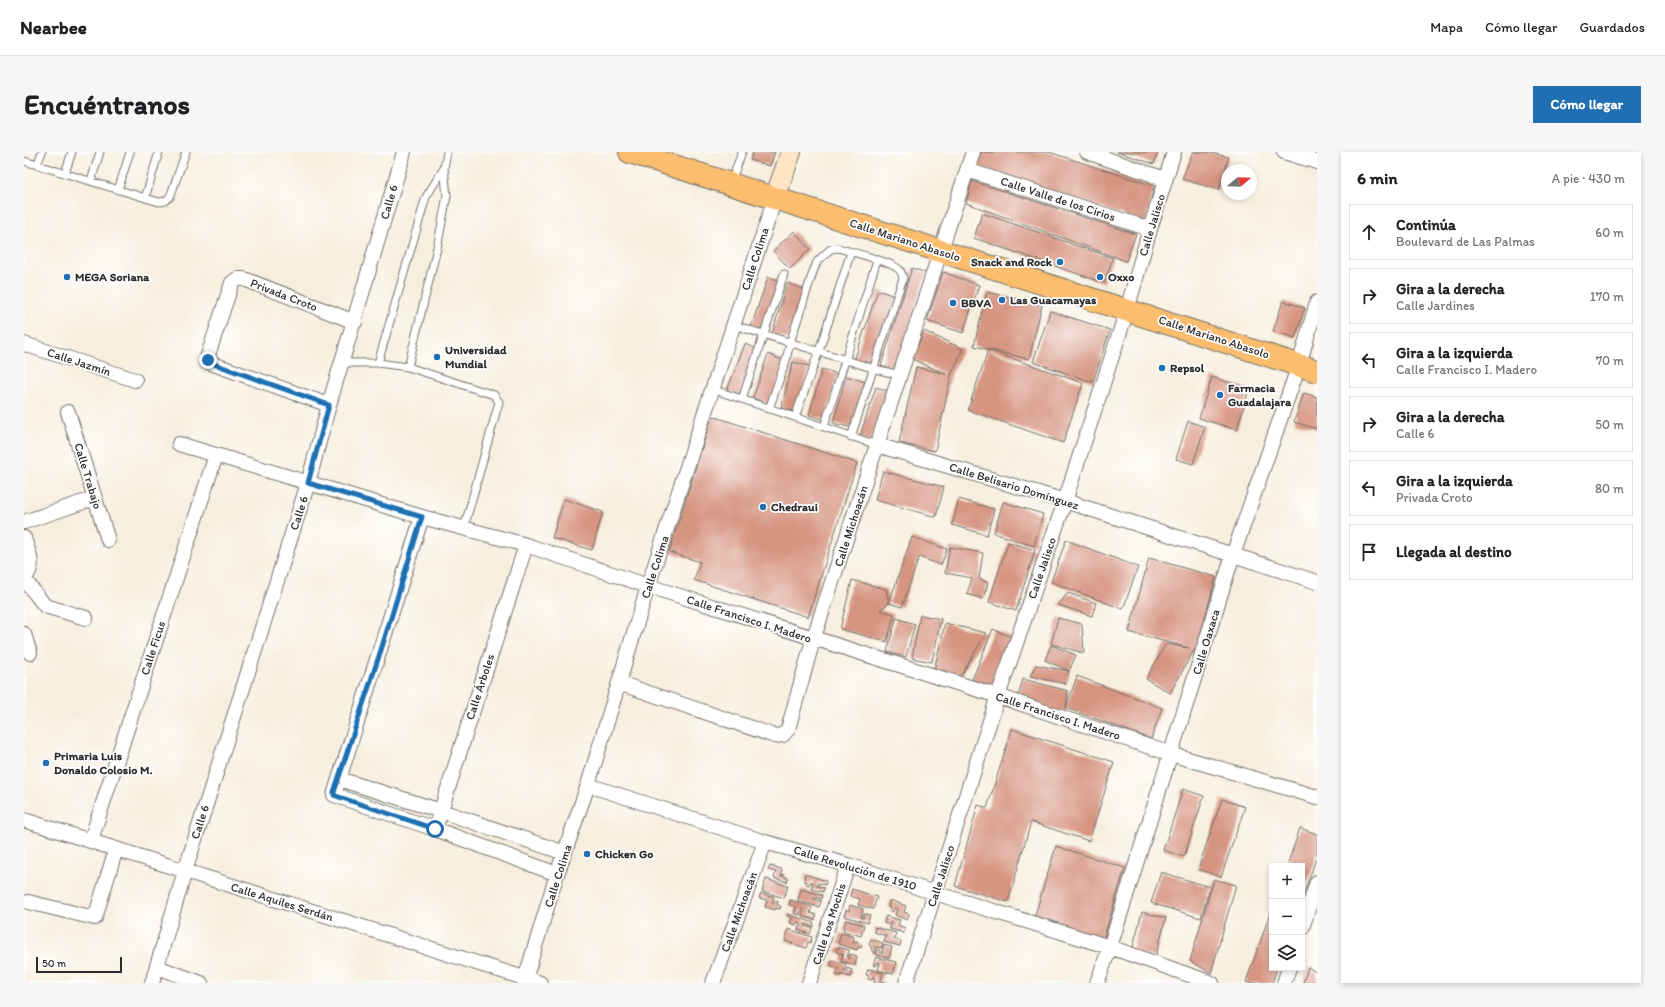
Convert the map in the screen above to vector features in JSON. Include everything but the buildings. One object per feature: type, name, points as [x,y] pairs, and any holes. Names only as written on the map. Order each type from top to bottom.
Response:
[{"type":"main road","name":"Calle Mariano Abasolo","points":[[630,152],[672,162],[731,184],[1308,368]]},
{"type":"street","name":"Calle 6","points":[[152,983],[184,871],[308,483],[329,405],[355,322],[404,152]]},
{"type":"street","name":"Calle Colima","points":[[525,981],[557,874],[588,785],[648,586],[791,152]]},
{"type":"street","name":"Calle Michoacán","points":[[619,684],[775,736],[783,735],[788,729],[813,640],[973,152]]},
{"type":"street","points":[[1087,152],[1166,179]]},
{"type":"street","name":"Calle Jalisco","points":[[906,983],[998,696],[1065,501],[1127,310],[1174,152]]},
{"type":"street","points":[[1284,152],[1317,162]]},
{"type":"street","name":"Calle Valle de los Cirios","points":[[966,170],[1150,229]]},
{"type":"street","name":"Privada Croto","points":[[329,405],[214,364],[208,360],[208,355],[232,283],[237,279],[244,279],[355,322]]},
{"type":"street","name":"Calle Oaxaca","points":[[1097,983],[1110,947],[1233,555],[1308,368],[1317,302]]},
{"type":"street","name":"Calle Jazmín","points":[[24,344],[134,380]]},
{"type":"street","name":"Calle Trabajo","points":[[68,412],[108,540]]},
{"type":"street","name":"Calle Francisco I. Madero","points":[[180,444],[422,517],[526,545],[813,640],[998,696],[1171,754],[1317,797]]},
{"type":"street","name":"Calle Belisario Domínguez","points":[[877,445],[1065,501],[1317,582]]},
{"type":"street","name":"Calle Ficus","points":[[91,840],[216,455]]},
{"type":"street","points":[[24,522],[95,498]]},
{"type":"street","points":[[422,517],[334,795],[435,829],[557,874]]},
{"type":"street","points":[[25,543],[32,564],[30,572],[24,578],[46,606],[86,618]]},
{"type":"street","name":"Calle Árboles","points":[[435,829],[526,545]]},
{"type":"street","points":[[24,634],[30,653]]},
{"type":"street","points":[[339,779],[441,811],[564,853]]},
{"type":"street","name":"Calle Revolución de 1910","points":[[588,785],[765,842],[848,865],[1110,947],[1212,983]]},
{"type":"street","name":"Calle Aquiles Serdán","points":[[24,820],[91,840],[116,850],[525,981],[540,983]]},
{"type":"street","name":"Calle Michoacán","points":[[713,983],[765,842]]},
{"type":"street","points":[[28,902],[95,918],[116,850]]},
{"type":"street","name":"Calle Los Mochis","points":[[809,983],[848,865]]},
{"type":"street","points":[[1305,919],[1317,882]]},
{"type":"street","points":[[157,967],[201,983]]},
{"type":"street","points":[[1284,983],[1288,971]]},
{"type":"lane","points":[[37,165],[42,152]]},
{"type":"lane","points":[[65,173],[72,152]]},
{"type":"lane","points":[[91,181],[100,152]]},
{"type":"lane","points":[[118,190],[130,152]]},
{"type":"lane","points":[[145,198],[159,152]]},
{"type":"lane","points":[[24,160],[159,202],[165,201],[170,197],[186,152]]},
{"type":"lane","points":[[408,367],[437,248],[447,196],[444,168],[447,152]]},
{"type":"lane","points":[[731,184],[739,153]]},
{"type":"lane","points":[[378,363],[426,197],[444,168]]},
{"type":"lane","points":[[769,409],[817,262],[831,249],[838,248],[877,260],[897,267],[904,278],[875,369],[851,437]]},
{"type":"lane","points":[[795,417],[819,351],[851,252]]},
{"type":"lane","points":[[824,427],[877,260]]},
{"type":"lane","points":[[742,399],[784,274]]},
{"type":"lane","points":[[734,325],[875,369],[900,375]]},
{"type":"lane","points":[[342,363],[378,363],[408,367],[494,395],[498,398],[499,402],[464,528]]},
{"type":"lane","name":"Calle Belisario Domínguez","points":[[712,389],[877,445]]},
{"type":"place","name":"Snack and Rock","points":[[1060,262]]},
{"type":"place","name":"MEGA Soriana","points":[[67,277]]},
{"type":"place","name":"Oxxo","points":[[1100,277]]},
{"type":"place","name":"Las Guacamayas","points":[[1002,300]]},
{"type":"place","name":"BBVA","points":[[953,303]]},
{"type":"place","name":"Universidad Mundial","points":[[437,357]]},
{"type":"place","name":"Repsol","points":[[1162,368]]},
{"type":"place","name":"Farmacia Guadalajara","points":[[1220,395]]},
{"type":"place","name":"Chedraui","points":[[763,507]]},
{"type":"place","name":"Primaria Luis Donaldo Colosio M.","points":[[46,763]]},
{"type":"place","name":"Chicken Go","points":[[587,854]]},
{"type":"route","points":[[208,360],[214,364],[329,405],[308,483],[422,517],[334,795],[435,829]]}]
